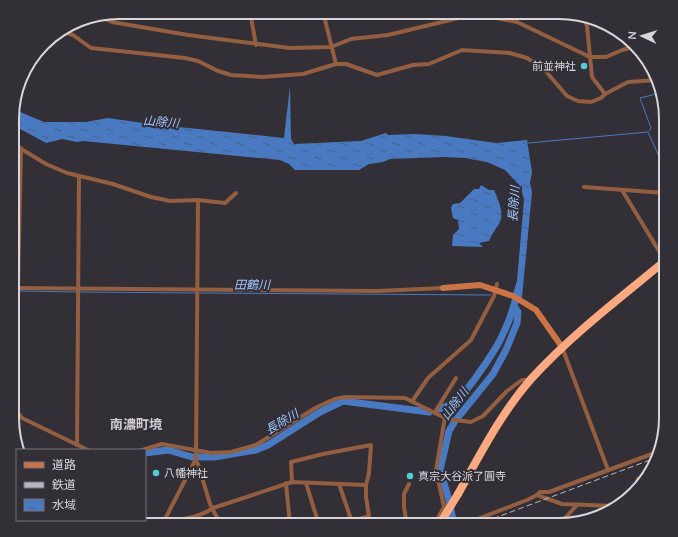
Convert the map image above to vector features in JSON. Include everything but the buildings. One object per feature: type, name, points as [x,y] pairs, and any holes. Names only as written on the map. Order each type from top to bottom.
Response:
[{"type":"highway","points":[[444,518],[493,433],[513,402],[531,380],[562,347],[659,266]]},
{"type":"street","points":[[251,19],[256,45]]},
{"type":"street","points":[[325,19],[336,64]]},
{"type":"street","points":[[107,20],[188,36],[290,48],[331,47],[351,39],[388,34],[454,19]]},
{"type":"street","points":[[502,19],[517,22],[589,56],[606,57],[622,50]]},
{"type":"street","points":[[586,23],[592,77],[606,94]]},
{"type":"street","points":[[67,33],[91,48],[185,58],[198,61],[218,71],[231,75],[262,77],[302,74],[336,64],[346,64],[377,75],[413,65],[429,64],[462,50],[510,53],[527,58],[543,68],[567,96],[578,101],[591,102],[635,80],[651,80]]},
{"type":"street","points":[[21,148],[46,164],[79,176],[170,201],[198,200],[225,203],[236,193]]},
{"type":"street","points":[[19,243],[21,148]]},
{"type":"street","points":[[77,445],[79,176]]},
{"type":"street","points":[[584,187],[659,193]]},
{"type":"street","points":[[622,190],[659,249]]},
{"type":"street","points":[[166,518],[195,460],[196,452],[198,200]]},
{"type":"street","points":[[19,290],[197,292],[376,291],[443,288],[480,284],[513,296],[530,306],[544,320],[562,347],[608,470]]},
{"type":"street","points":[[414,400],[428,378],[471,340],[494,296],[497,284]]},
{"type":"street","points":[[435,412],[456,378]]},
{"type":"street","points":[[145,449],[162,444],[196,452],[230,452],[256,445],[317,407],[335,399],[405,398],[414,400],[446,418],[471,422],[479,420],[507,391],[522,380],[531,380]]},
{"type":"street","points":[[19,414],[22,418],[86,449]]},
{"type":"street","points":[[446,418],[436,470],[447,518]]},
{"type":"street","points":[[292,482],[291,462],[371,445],[369,473],[366,485],[369,516],[364,518]]},
{"type":"street","points":[[480,518],[537,495],[540,492],[550,492],[652,454]]},
{"type":"street","points":[[195,460],[198,464],[218,518]]},
{"type":"street","points":[[286,483],[289,518]]},
{"type":"street","points":[[191,518],[205,513],[213,508],[286,483],[366,485]]},
{"type":"street","points":[[306,483],[317,518]]},
{"type":"street","points":[[339,484],[350,518]]},
{"type":"street","points":[[406,518],[404,494],[409,484]]},
{"type":"street","points":[[537,495],[554,502],[576,506],[606,506]]},
{"type":"street","points":[[438,518],[445,505]]},
{"type":"street","points":[[566,517],[576,506]]},
{"type":"water","points":[[290,86],[291,139],[294,144],[361,141],[386,133],[388,135],[415,134],[446,136],[496,143],[527,140],[532,172],[530,183],[532,192],[522,298],[513,294],[517,281],[524,200],[521,187],[505,170],[487,162],[465,158],[444,157],[390,159],[383,162],[369,164],[359,170],[295,170],[289,164],[280,160],[83,141],[77,142],[62,139],[46,143],[19,128],[20,112],[44,122],[86,122],[108,118],[150,124],[284,138]]},
{"type":"water","points":[[481,185],[489,190],[494,190],[499,202],[501,220],[489,241],[479,243],[483,247],[452,246],[453,235],[459,229],[458,220],[453,218],[451,208],[453,204],[460,203],[474,189],[479,189]]},
{"type":"waterway","points":[[649,131],[651,128],[640,98],[656,94]]},
{"type":"waterway","points":[[528,143],[648,132],[659,156]]},
{"type":"waterway","name":"田鶴川","points":[[20,291],[76,292]]},
{"type":"waterway","name":"田鶴川","points":[[80,292],[196,293]]},
{"type":"waterway","name":"田鶴川","points":[[200,293],[491,295]]},
{"type":"waterway","name":"長除川","points":[[439,409],[456,401],[474,380],[488,360],[507,325],[513,310],[517,293]]},
{"type":"waterway","name":"山除川","points":[[453,518],[440,470],[449,431],[455,421],[493,374],[506,350],[517,323],[518,312],[514,306]]},
{"type":"waterway","name":"長除川","points":[[146,453],[168,450],[192,457],[214,457],[256,450],[268,445],[320,412],[343,401],[429,412]]},
{"type":"railway","points":[[495,518],[649,460]]},
{"type":"place","name":"前並神社","points":[[584,66]]},
{"type":"place","name":"八幡神社","points":[[156,473]]},
{"type":"place","name":"真宗大谷派了圓寺","points":[[410,476]]},
{"type":"district","name":"南濃町境","points":[[136,425]]}]
